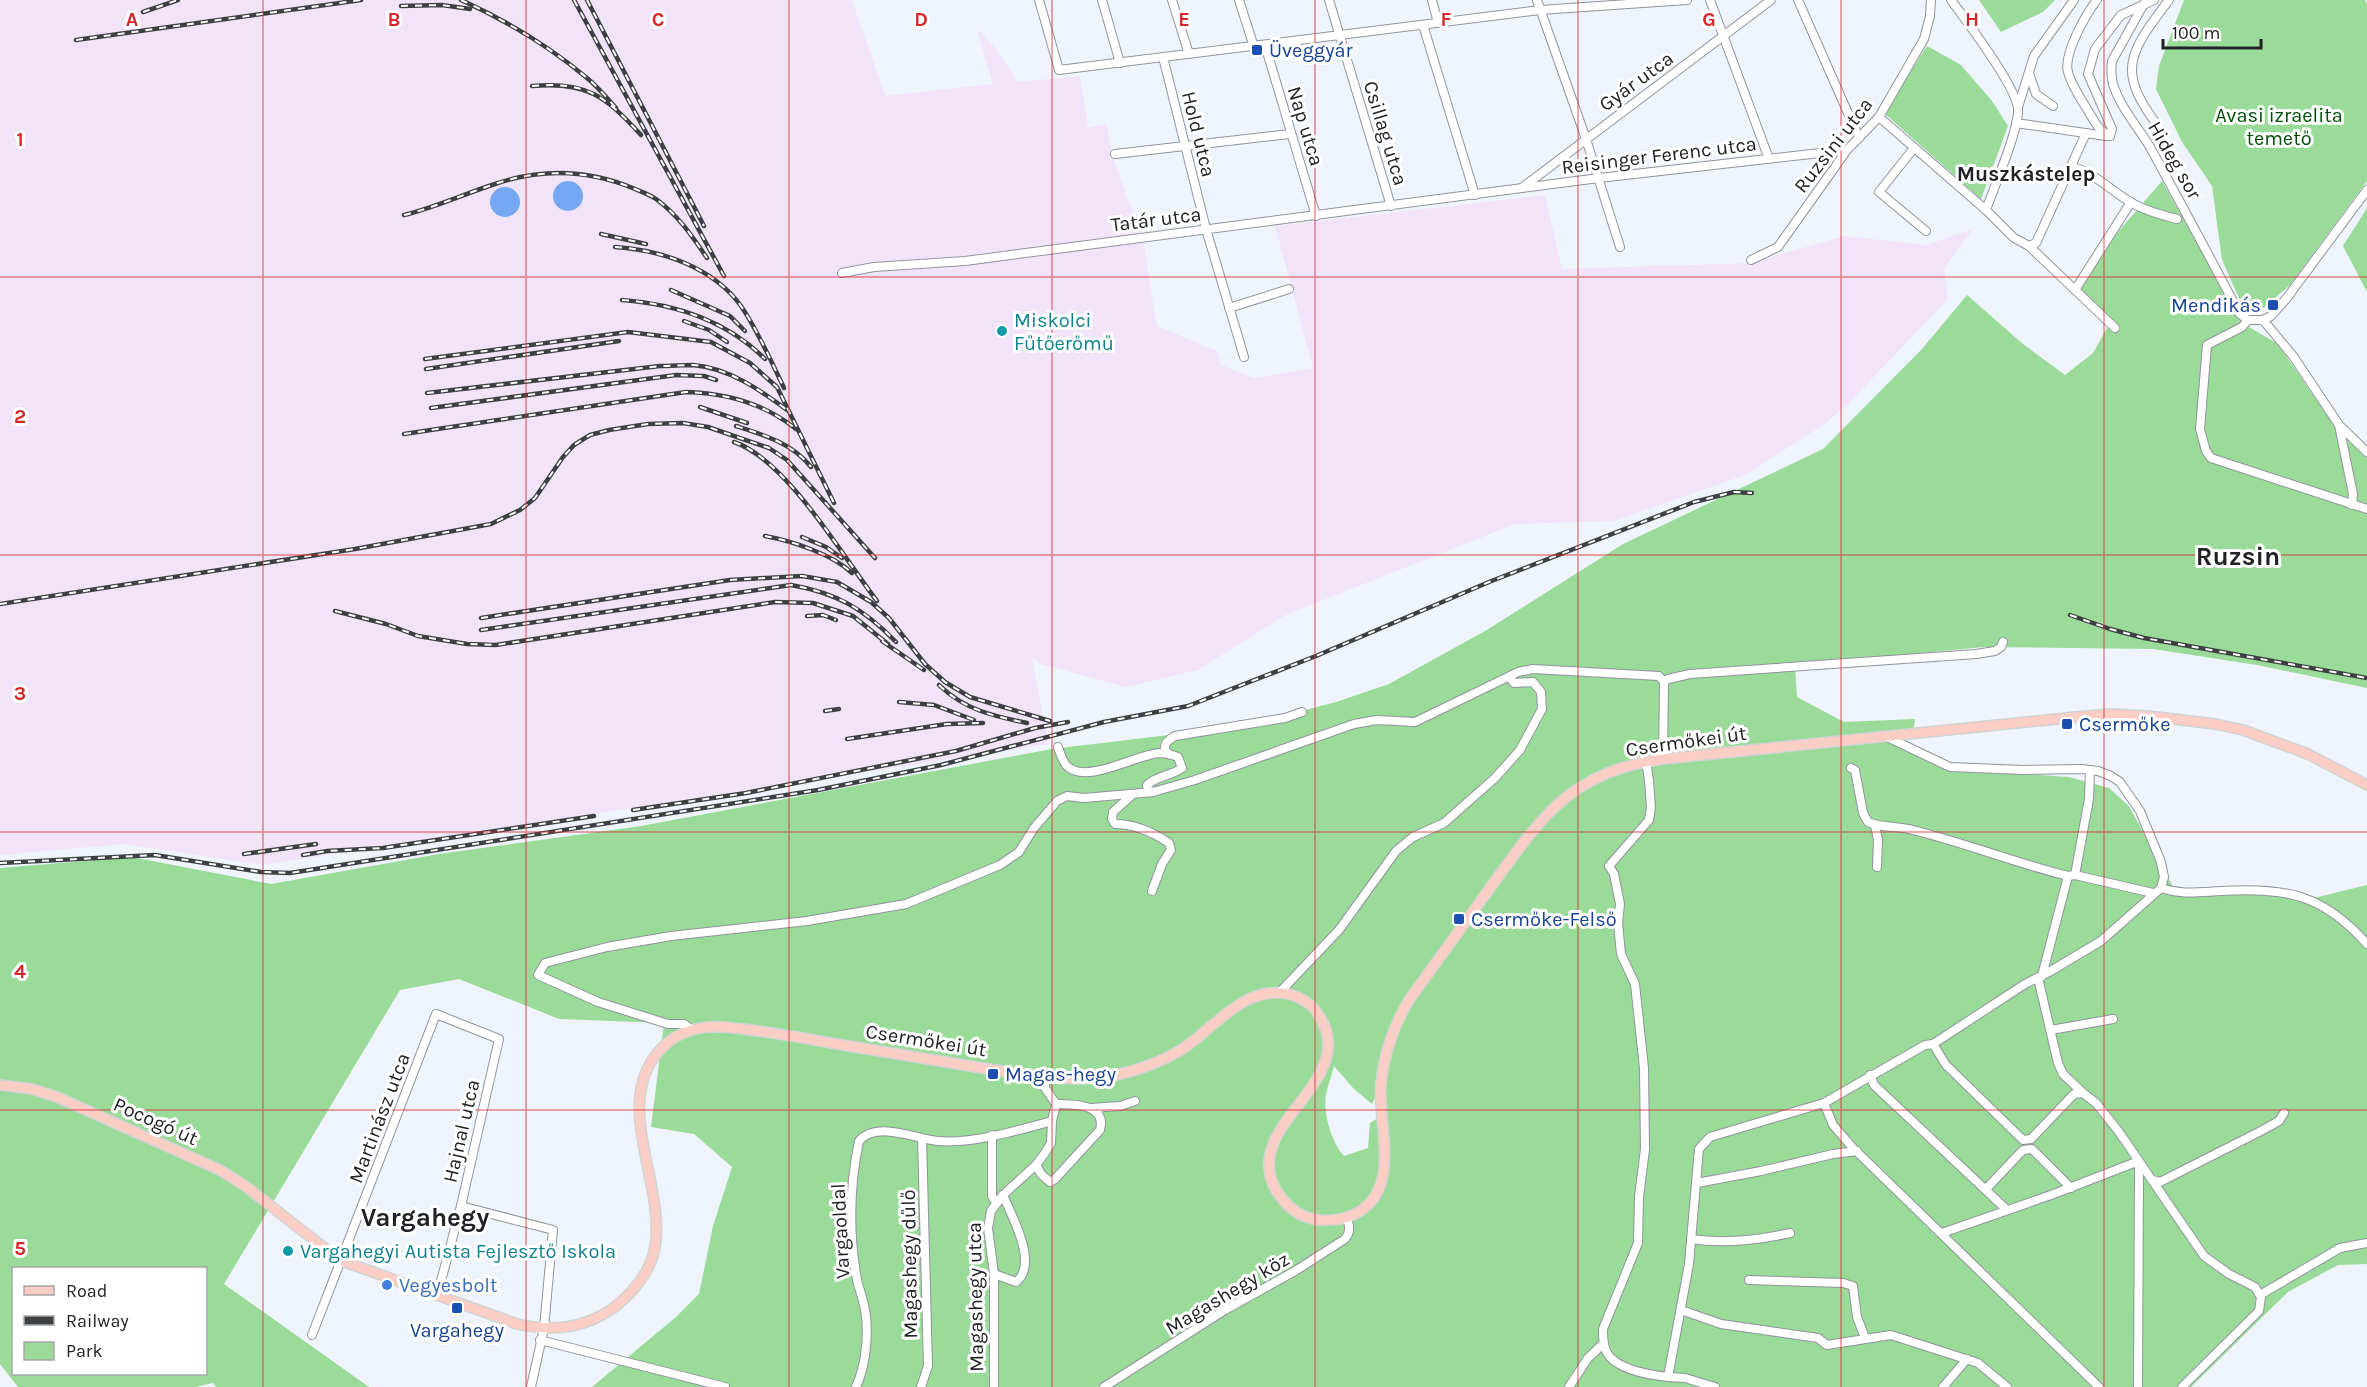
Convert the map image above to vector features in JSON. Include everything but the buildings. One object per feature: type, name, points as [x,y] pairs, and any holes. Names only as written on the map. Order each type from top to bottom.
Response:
[{"type":"main road","name":"Csermőkei út","points":[[1346,1217],[1360,1210],[1372,1198],[1384,1172],[1385,1155],[1380,1102],[1383,1064],[1394,1027],[1409,1000],[1527,837],[1549,811],[1585,784],[1617,769],[1642,761],[1886,736],[2087,716],[2148,716],[2215,724],[2254,734],[2308,754],[2367,784]]},
{"type":"main road","name":"Csermőkei út","points":[[286,1218],[341,1259],[437,1296],[517,1324],[544,1328],[575,1325],[598,1318],[631,1292],[649,1266],[655,1247],[657,1226],[639,1112],[643,1076],[663,1046],[676,1037],[692,1030],[718,1027],[770,1032],[1045,1076],[1096,1078],[1136,1070],[1156,1063],[1183,1049],[1248,1000],[1264,993],[1279,993]]},
{"type":"main road","points":[[1279,993],[1298,997],[1314,1009],[1326,1030],[1328,1051],[1319,1078],[1272,1145],[1269,1161],[1270,1175],[1275,1189],[1285,1203],[1300,1214],[1317,1220],[1346,1217]]},
{"type":"main road","name":"Pocogó út","points":[[0,1085],[32,1089],[57,1097],[200,1160],[248,1188],[286,1218]]},
{"type":"street","points":[[1039,0],[1059,70],[1540,10],[1687,0]]},
{"type":"street","points":[[1102,0],[1120,63]]},
{"type":"street","points":[[1172,0],[1189,54]]},
{"type":"street","points":[[1239,0],[1254,47]]},
{"type":"street","name":"Csillag utca","points":[[1329,0],[1391,206]]},
{"type":"street","points":[[1432,0],[1438,23]]},
{"type":"street","points":[[1537,0],[1586,139],[1620,247]]},
{"type":"street","points":[[1710,0],[1769,159]]},
{"type":"street","name":"Gyár utca","points":[[1521,189],[1771,0]]},
{"type":"street","points":[[1798,0],[1859,138]]},
{"type":"street","name":"Ruzsini utca","points":[[1752,260],[1778,247],[1847,150],[1879,117],[1924,39],[1930,16],[1931,0]]},
{"type":"street","points":[[1951,0],[2007,81],[2018,107]]},
{"type":"street","points":[[1986,210],[2016,123],[2018,107],[2034,56],[2074,0]]},
{"type":"street","points":[[2097,0],[2085,16],[2072,47],[2067,70],[2101,132],[2110,136]]},
{"type":"street","points":[[2110,136],[2112,129],[2088,74],[2095,49],[2121,15],[2145,2],[2154,0]]},
{"type":"street","points":[[2162,130],[2138,97],[2131,74],[2136,49],[2169,0]]},
{"type":"street","name":"Hideg sor","points":[[2145,2],[2112,61],[2113,84],[2239,313],[2248,320]]},
{"type":"street","points":[[1423,25],[1475,195]]},
{"type":"street","name":"Nap utca","points":[[1265,45],[1316,216]]},
{"type":"street","name":"Hold utca","points":[[1163,57],[1206,229],[1244,357]]},
{"type":"street","points":[[2028,72],[2036,94],[2053,106]]},
{"type":"street","points":[[1879,117],[1986,210],[2014,238],[2030,246],[2115,328]]},
{"type":"street","points":[[2016,123],[2110,136]]},
{"type":"street","points":[[2030,246],[2036,243],[2086,133]]},
{"type":"street","points":[[1115,154],[1290,134]]},
{"type":"street","points":[[1914,148],[1879,192],[1926,231]]},
{"type":"street","name":"Reisinger Ferenc utca","points":[[1475,195],[1599,178],[1847,150]]},
{"type":"street","points":[[2070,166],[2084,170],[2131,202],[2154,213],[2177,219]]},
{"type":"street","points":[[2367,190],[2304,277],[2271,316],[2263,320],[2248,320],[2242,327],[2207,345],[2200,429],[2206,451],[2211,458],[2367,509]]},
{"type":"street","name":"Tatár utca","points":[[842,273],[874,267],[965,261],[1475,195]]},
{"type":"street","points":[[2076,290],[2131,202]]},
{"type":"street","points":[[1229,308],[1289,289]]},
{"type":"street","points":[[2263,320],[2293,356],[2339,425],[2367,452]]},
{"type":"street","points":[[2339,425],[2353,494],[2352,505]]},
{"type":"street","points":[[1664,682],[1690,674],[1976,654],[1995,651],[2001,648],[2003,642]]},
{"type":"street","points":[[692,1030],[684,1024],[668,1024],[598,1002],[538,975],[545,963],[607,947],[671,936],[807,921],[906,904],[1000,865],[1019,852],[1034,828],[1057,801],[1067,796],[1084,798],[1153,792],[1195,780],[1354,724],[1377,720],[1415,722],[1518,672],[1544,669],[1659,676],[1664,682],[1663,759]]},
{"type":"street","points":[[1279,993],[1339,930],[1396,851],[1413,837],[1444,823],[1495,778],[1520,750],[1542,709],[1542,692],[1533,682],[1514,683],[1509,677]]},
{"type":"street","points":[[1169,754],[1165,750],[1165,745],[1175,736],[1285,718],[1302,712]]},
{"type":"street","points":[[1668,1377],[1681,1310],[1691,1239],[1700,1149],[1710,1137],[1824,1103],[1924,1045],[1933,1044],[2025,984],[2101,941],[2161,888],[2164,877],[2161,862],[2140,811],[2120,782],[2111,776],[2090,770],[1950,767],[1886,736]]},
{"type":"street","points":[[1058,747],[1066,766],[1073,770],[1087,772],[1158,753],[1178,757],[1182,768],[1172,775],[1150,782],[1147,785],[1148,789],[1153,792]]},
{"type":"street","points":[[1642,761],[1647,766],[1652,807],[1648,820],[1609,866],[1614,874],[1620,904],[1618,923],[1621,954],[1635,984],[1644,1068],[1645,1149],[1639,1197],[1638,1243],[1603,1329],[1604,1343],[1610,1357],[1629,1368],[1668,1377],[1685,1378],[1715,1387]]},
{"type":"street","points":[[1851,768],[1855,770],[1863,813],[1868,822],[1875,825],[1914,830],[2021,864],[2153,893]]},
{"type":"street","points":[[2090,770],[2089,799],[2072,875],[2040,977],[2058,1063],[2063,1074],[2096,1103],[2204,1256],[2229,1274],[2255,1287],[2260,1296],[2259,1311],[2182,1387]]},
{"type":"street","points":[[1132,794],[1113,812],[1112,819],[1115,824],[1126,824],[1159,836],[1169,843],[1171,850],[1162,864],[1152,891]]},
{"type":"street","points":[[1875,825],[1878,840],[1877,867]]},
{"type":"street","points":[[2161,888],[2200,894],[2219,891],[2272,890],[2314,900],[2338,915],[2367,944]]},
{"type":"street","name":"Hajnal utca","points":[[436,1014],[499,1040],[461,1206],[437,1296]]},
{"type":"street","name":"Martinász utca","points":[[312,1335],[365,1203],[436,1014]]},
{"type":"street","points":[[2051,1030],[2113,1019]]},
{"type":"street","points":[[1933,1044],[1946,1065],[2071,1188]]},
{"type":"street","points":[[1870,1075],[1874,1085],[2007,1210]]},
{"type":"street","points":[[1045,1076],[1045,1088],[1056,1104],[1052,1121]]},
{"type":"street","points":[[2023,1140],[2031,1139],[2074,1094],[2083,1093]]},
{"type":"street","points":[[1056,1104],[1091,1108],[1120,1106],[1134,1101]]},
{"type":"street","points":[[1824,1103],[1833,1125],[1857,1151],[2099,1387]]},
{"type":"street","points":[[1036,1165],[1041,1174],[1050,1182],[1055,1179],[1100,1130],[1102,1123],[1100,1114],[1091,1108]]},
{"type":"street","points":[[2152,1180],[2160,1182],[2259,1132],[2279,1121],[2284,1113]]},
{"type":"street","name":"Vargaoldal","points":[[856,1387],[864,1360],[867,1333],[864,1304],[856,1277],[851,1194],[859,1141],[865,1135],[876,1131],[940,1142],[992,1135],[1052,1121]]},
{"type":"street","name":"Magashegy utca","points":[[994,1387],[994,1274],[988,1228],[991,1211],[1001,1198],[1036,1165],[1051,1143],[1052,1121]]},
{"type":"street","points":[[992,1135],[992,1196],[995,1201],[1001,1198],[1024,1248],[1025,1258],[1022,1277],[1016,1282],[994,1274]]},
{"type":"street","name":"Magashegy dűlő","points":[[921,1387],[928,1366],[922,1139]]},
{"type":"street","points":[[1986,1189],[2023,1149],[2032,1149]]},
{"type":"street","points":[[1697,1183],[1857,1151]]},
{"type":"street","points":[[1942,1233],[2071,1188],[2139,1161]]},
{"type":"street","points":[[2138,1387],[2139,1161]]},
{"type":"street","points":[[461,1206],[553,1230],[544,1328],[531,1387]]},
{"type":"street","name":"Magashegy köz","points":[[1104,1387],[1345,1239],[1350,1226],[1346,1217]]},
{"type":"street","points":[[1691,1239],[1739,1240],[1790,1233]]},
{"type":"street","points":[[2260,1296],[2340,1248],[2367,1243]]},
{"type":"street","points":[[1749,1280],[1843,1283],[1853,1286],[1856,1291],[1857,1317],[1865,1338]]},
{"type":"street","points":[[1681,1310],[1721,1324],[1818,1338],[1827,1345],[1892,1335],[1978,1363],[2007,1387]]},
{"type":"street","points":[[540,1340],[725,1387]]},
{"type":"street","points":[[1569,1387],[1588,1358],[1604,1343]]},
{"type":"street","points":[[1943,1387],[1967,1359]]},
{"type":"shaded area","points":[[0,0],[852,0],[885,96],[993,84],[977,29],[997,50],[1018,82],[1080,76],[1088,128],[1106,124],[1114,161],[1143,241],[1157,326],[1217,351],[1221,365],[1254,378],[1313,368],[1275,226],[1545,195],[1562,269],[1750,263],[1845,236],[1926,245],[1973,229],[1944,268],[1948,299],[1849,403],[1825,424],[1745,475],[1614,521],[1515,524],[1286,615],[1198,670],[1126,687],[1041,664],[1032,657],[1048,744],[263,865],[124,844],[0,855]]},
{"type":"green space","points":[[1979,0],[2055,0],[2043,12],[2001,32]]},
{"type":"green space","name":"Avasi izraelita temető","points":[[2184,0],[2365,0],[2367,4],[2367,181],[2290,285],[2261,310],[2251,312],[2243,307],[2222,260],[2212,186],[2182,142],[2156,89],[2159,66]]},
{"type":"green space","points":[[1927,46],[1961,65],[1992,101],[2008,126],[1981,199],[1884,113]]},
{"type":"green space","points":[[2162,181],[2242,323],[2278,344],[2317,401],[2367,455],[2367,688],[2257,665],[2153,649],[1984,647],[1795,665],[1797,697],[1844,722],[1915,719],[1913,733],[1887,736],[1965,770],[2069,777],[2109,788],[2129,806],[2176,892],[2318,897],[2367,885],[2367,1264],[2338,1265],[2288,1292],[2191,1387],[592,1387],[676,1317],[699,1294],[713,1226],[732,1167],[694,1134],[651,1127],[664,1023],[559,1019],[459,979],[400,990],[224,1284],[369,1387],[216,1387],[213,1383],[196,1387],[18,1387],[0,1364],[0,868],[132,857],[271,884],[439,854],[641,826],[1052,749],[1177,734],[1282,716],[1336,702],[1389,684],[1485,631],[1623,544],[1823,449],[1922,349],[1967,295],[2023,344],[2065,375],[2093,353],[2111,321],[2073,284]],"holes":[[[1334,1066],[1353,1088],[1372,1104],[1379,1089],[1381,1116],[1370,1123],[1368,1148],[1344,1156],[1332,1135],[1325,1102]]]},
{"type":"green space","points":[[2367,208],[2367,292],[2343,246]]},
{"type":"water","points":[[568,181],[579,185],[583,196],[579,207],[568,211],[557,207],[553,196],[557,185]]},
{"type":"water","points":[[505,187],[516,191],[520,202],[516,213],[505,217],[494,213],[490,202],[494,191]]},
{"type":"railway","points":[[143,12],[178,0]]},
{"type":"railway","points":[[76,40],[361,0]]},
{"type":"railway","points":[[461,0],[510,25],[558,56],[591,81],[616,108]]},
{"type":"railway","points":[[574,0],[724,276]]},
{"type":"railway","points":[[587,0],[704,226]]},
{"type":"railway","points":[[401,6],[442,5],[470,9]]},
{"type":"railway","points":[[532,86],[567,86],[594,94],[617,110],[641,135]]},
{"type":"railway","points":[[404,215],[530,175],[566,173],[583,175],[618,183],[656,199],[678,219],[707,258]]},
{"type":"railway","points":[[601,234],[646,244]]},
{"type":"railway","points":[[615,247],[668,257],[685,263],[716,281],[741,306],[784,388]]},
{"type":"railway","points":[[671,290],[730,316],[745,331]]},
{"type":"railway","points":[[622,300],[681,310],[699,317],[734,334],[765,359]]},
{"type":"railway","points":[[684,321],[709,330],[727,342]]},
{"type":"railway","points":[[425,359],[628,332],[711,342],[750,363],[777,387],[834,503]]},
{"type":"railway","points":[[426,369],[619,341]]},
{"type":"railway","points":[[427,393],[660,366],[693,365],[731,375],[787,410]]},
{"type":"railway","points":[[431,408],[676,375],[704,376],[716,380]]},
{"type":"railway","points":[[404,434],[686,392],[744,401],[771,413],[796,429]]},
{"type":"railway","points":[[700,407],[747,423]]},
{"type":"railway","points":[[0,604],[355,549],[491,524],[520,510],[535,498],[574,445],[590,435],[648,424],[683,423],[708,427],[769,448],[787,460],[875,558]]},
{"type":"railway","points":[[736,426],[786,446],[811,467]]},
{"type":"railway","points":[[734,442],[754,452],[774,468],[794,489],[877,601]]},
{"type":"railway","points":[[0,863],[155,855],[261,872],[290,873],[818,790],[941,765],[1104,722],[1188,706],[1316,656],[1489,582],[1694,502],[1734,492],[1752,493]]},
{"type":"railway","points":[[765,536],[811,549],[834,560],[852,573]]},
{"type":"railway","points":[[802,537],[826,547],[842,558]]},
{"type":"railway","points":[[481,618],[730,580],[802,576],[837,582],[871,602],[889,618],[925,664],[945,682],[970,697],[1050,721]]},
{"type":"railway","points":[[481,630],[791,585],[807,588],[849,604],[873,620],[896,642]]},
{"type":"railway","points":[[335,611],[386,624],[418,636],[467,644],[496,645],[775,602],[813,603],[853,616],[888,644]]},
{"type":"railway","points":[[807,616],[823,615],[836,620]]},
{"type":"railway","points":[[2070,615],[2144,638],[2367,678]]},
{"type":"railway","points":[[882,641],[924,670]]},
{"type":"railway","points":[[939,685],[949,694],[980,711],[1027,723]]},
{"type":"railway","points":[[899,702],[934,705],[974,720]]},
{"type":"railway","points":[[825,711],[839,709]]},
{"type":"railway","points":[[633,810],[746,793],[956,751],[1035,728],[1068,722]]},
{"type":"railway","points":[[847,739],[947,724],[983,723]]},
{"type":"railway","points":[[303,855],[327,851],[383,848],[594,816]]},
{"type":"railway","points":[[244,854],[316,844]]},
{"type":"place","name":"Üveggyár","points":[[1257,50]]},
{"type":"place","name":"Mendikás","points":[[2273,305]]},
{"type":"place","name":"Miskolci Fűtőerőmű","points":[[1002,331]]},
{"type":"place","name":"Csermőke","points":[[2067,724]]},
{"type":"place","name":"Csermőke-Felső","points":[[1459,919]]},
{"type":"place","name":"Magas-hegy","points":[[993,1074]]},
{"type":"place","name":"Vargahegyi Autista Fejlesztő Iskola","points":[[288,1251]]},
{"type":"place","name":"Vegyesbolt","points":[[387,1285]]},
{"type":"place","name":"Vargahegy","points":[[457,1308]]},
{"type":"district","name":"Muszkástelep","points":[[2026,174]]},
{"type":"district","name":"Ruzsin","points":[[2238,556]]},
{"type":"district","name":"Vargahegy","points":[[425,1217]]}]
